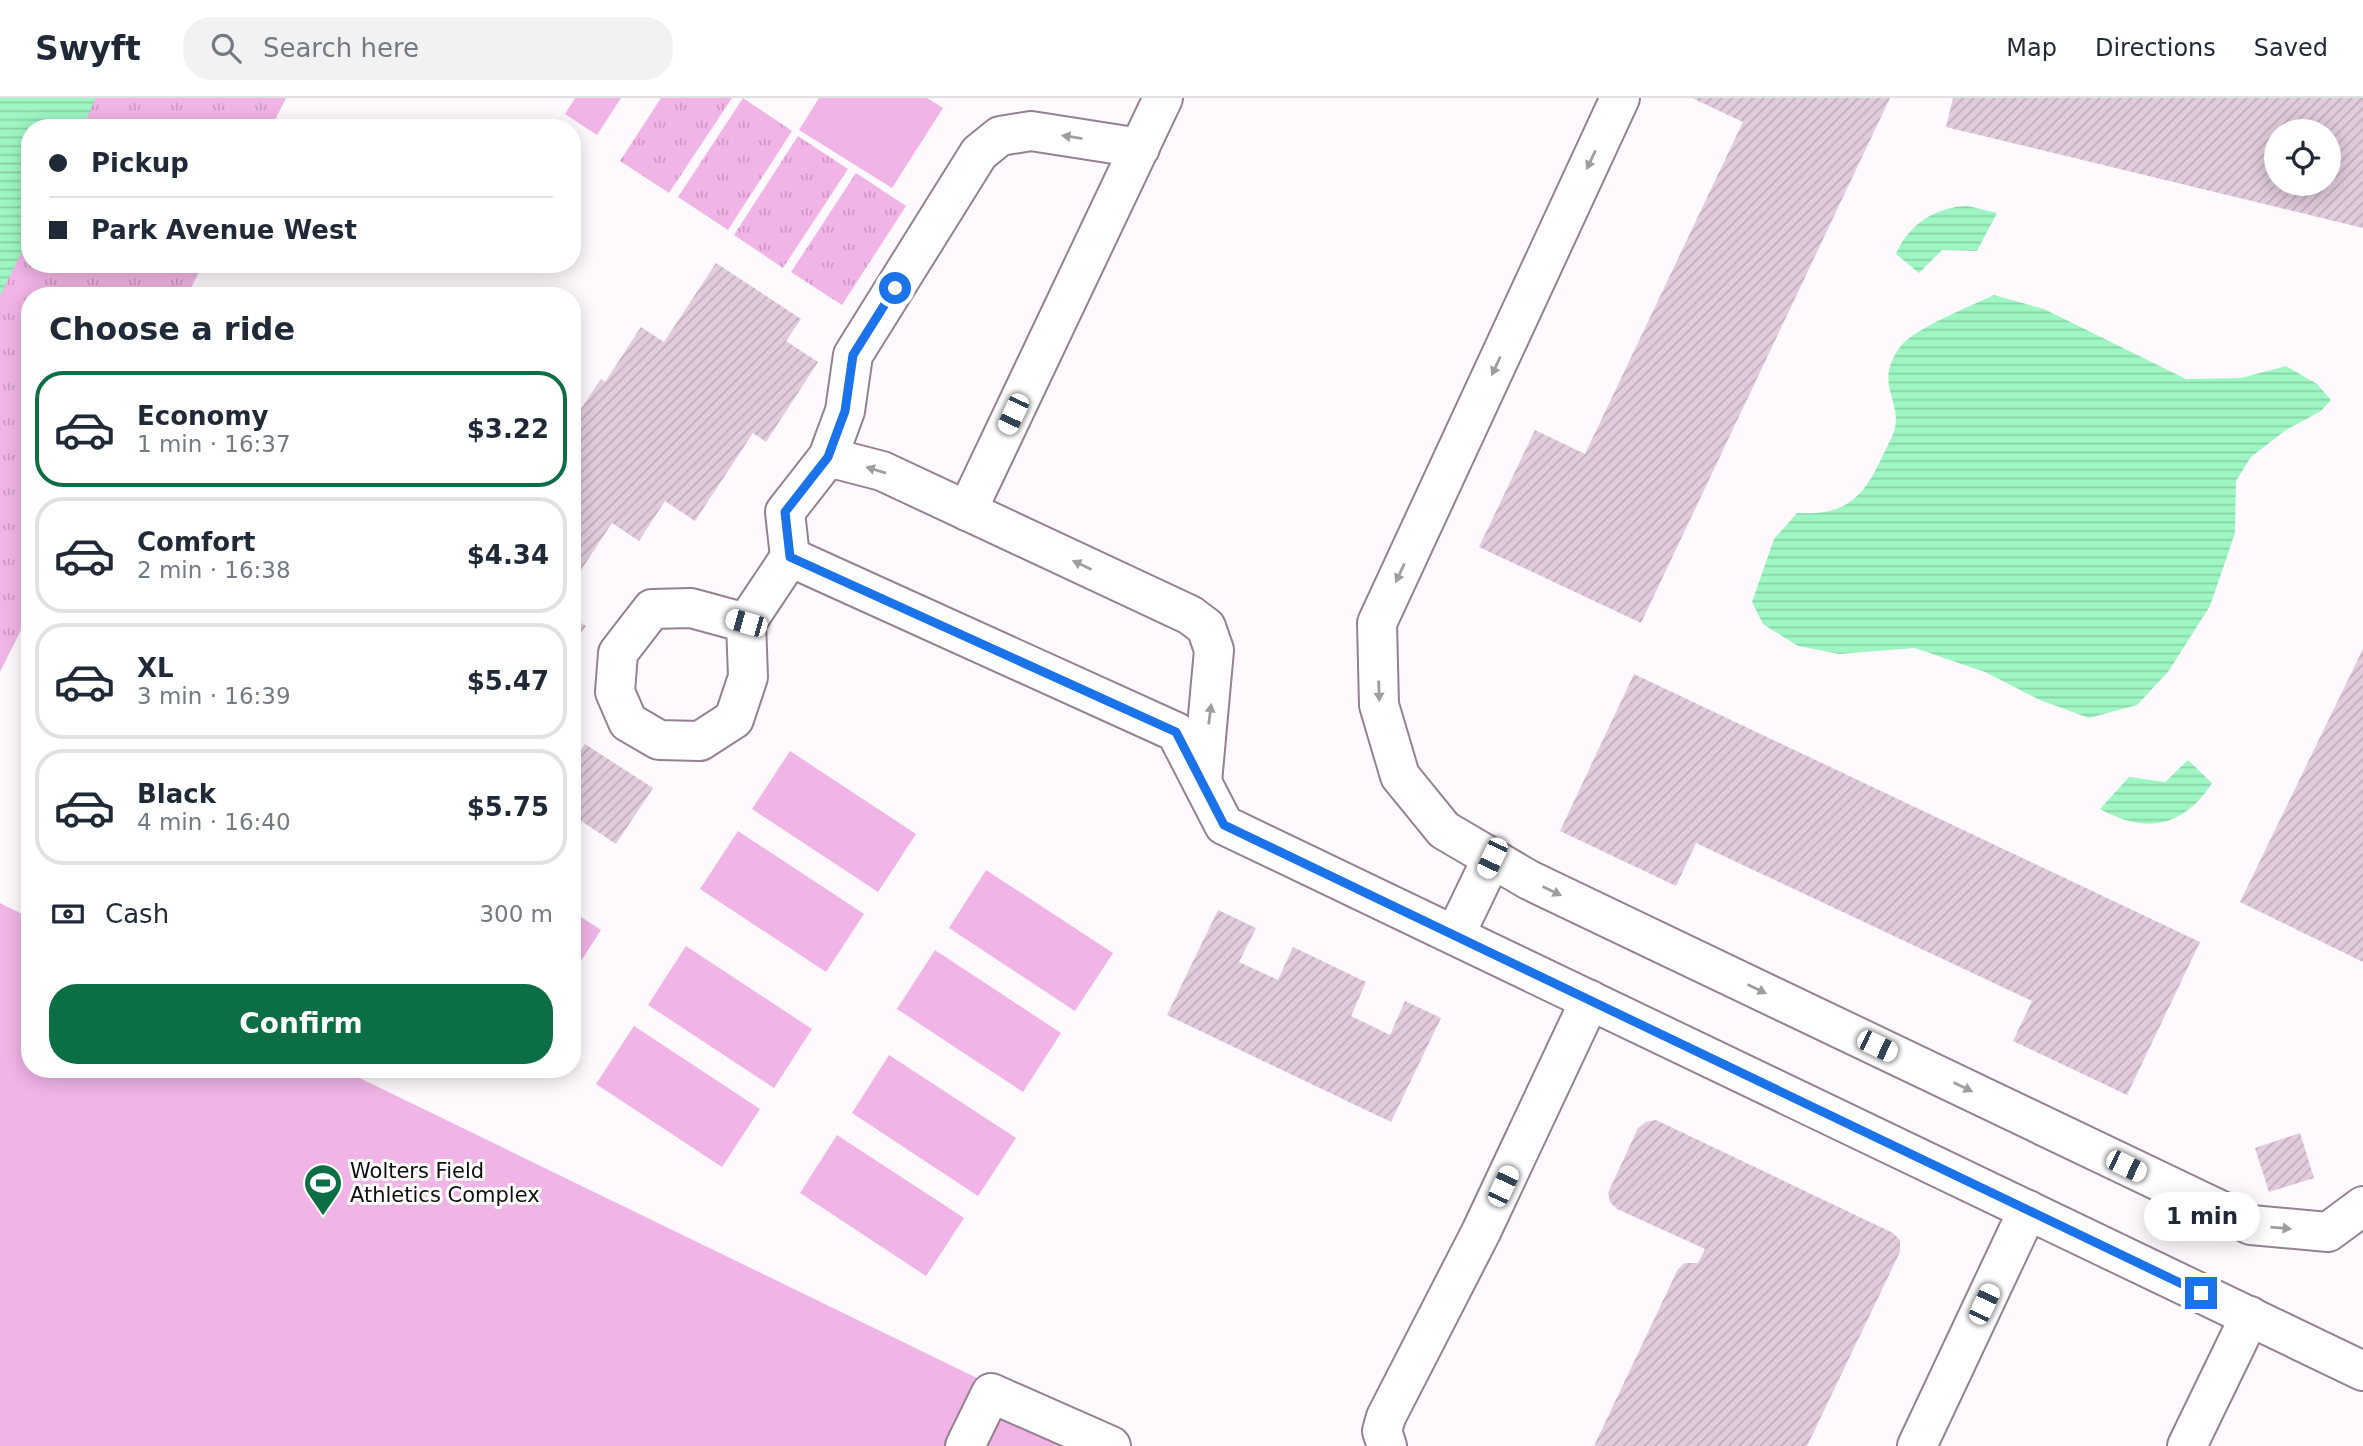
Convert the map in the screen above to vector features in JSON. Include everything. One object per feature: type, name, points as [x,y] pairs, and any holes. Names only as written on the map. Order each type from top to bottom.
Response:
[{"type":"street","points":[[967,511],[1163,98]]},
{"type":"street","points":[[1620,98],[1377,623],[1380,705],[1400,776],[1444,830],[1529,880],[2251,1225],[2328,1232],[2363,1206]]},
{"type":"street","points":[[746,623],[790,557],[785,512],[828,457],[845,411],[853,355],[979,153],[1000,136],[1031,131],[1140,148]]},
{"type":"street","points":[[828,457],[882,471],[1190,615],[1206,627],[1214,650],[1202,782]]},
{"type":"street","points":[[790,557],[1176,732],[1224,825],[2363,1371]]},
{"type":"street","points":[[1455,935],[1492,858]]},
{"type":"street","points":[[1387,1446],[1382,1431],[1386,1417],[1481,1232],[1590,1000]]},
{"type":"street","points":[[1917,1446],[2028,1210]]},
{"type":"street","points":[[2187,1446],[2250,1316]]},
{"type":"street","points":[[965,1446],[991,1393],[1111,1446]]},
{"type":"green space","points":[[0,98],[286,98],[276,119],[21,119],[21,273],[198,273],[192,287],[21,287],[21,630],[0,672]]},
{"type":"green space","points":[[575,98],[621,98],[597,135],[581,124],[581,119],[573,119],[565,114]]},
{"type":"green space","points":[[661,98],[732,98],[669,193],[620,161]]},
{"type":"green space","points":[[743,98],[792,131],[728,230],[678,197]]},
{"type":"green space","points":[[819,98],[927,98],[943,108],[892,188],[799,130]]},
{"type":"green space","points":[[798,136],[848,169],[783,268],[734,235]]},
{"type":"green space","points":[[856,173],[906,206],[842,305],[791,272]]},
{"type":"green space","points":[[790,751],[916,834],[878,892],[752,809]]},
{"type":"green space","points":[[738,831],[864,914],[826,972],[700,889]]},
{"type":"green space","points":[[986,870],[1113,953],[1075,1011],[949,928]]},
{"type":"green space","name":"Wolters Field Athletics Complex","points":[[0,903],[21,914],[21,1078],[360,1078],[1117,1446],[0,1446]]},
{"type":"green space","points":[[581,917],[601,930],[581,961]]},
{"type":"green space","points":[[686,946],[812,1029],[774,1088],[648,1005]]},
{"type":"green space","points":[[935,950],[1061,1033],[1023,1092],[897,1009]]},
{"type":"green space","points":[[634,1026],[760,1109],[722,1167],[596,1084]]},
{"type":"green space","points":[[889,1055],[1016,1138],[978,1196],[852,1113]]},
{"type":"green space","points":[[837,1135],[964,1218],[926,1276],[800,1193]]},
{"type":"shaded area","points":[[0,98],[96,98],[86,119],[21,119],[21,253],[0,296]]},
{"type":"shaded area","points":[[1968,206],[1997,213],[1977,251],[1942,250],[1919,273],[1896,254],[1908,234],[1924,219],[1945,210]]},
{"type":"shaded area","points":[[1994,295],[2044,309],[2186,379],[2241,378],[2286,366],[2317,384],[2331,400],[2321,411],[2286,430],[2251,457],[2236,481],[2235,533],[2210,606],[2168,672],[2137,705],[2089,718],[2040,700],[1985,672],[1915,648],[1839,654],[1798,646],[1763,624],[1752,602],[1774,539],[1797,513],[1840,508],[1859,494],[1875,472],[1895,428],[1895,408],[1888,380],[1893,359],[1901,346],[1918,332]]},
{"type":"shaded area","points":[[2188,760],[2212,783],[2189,810],[2176,818],[2148,824],[2132,822],[2100,809],[2129,777],[2165,782]]},
{"type":"building","points":[[1692,98],[1890,98],[1641,623],[1479,547],[1535,430],[1585,454],[1743,122]]},
{"type":"building","points":[[1953,98],[2363,98],[2363,228],[1946,127]]},
{"type":"building","points":[[716,263],[801,319],[786,341],[818,362],[766,442],[753,433],[695,521],[665,501],[639,541],[612,523],[581,570],[581,409],[601,379],[605,382],[641,327],[664,342]]},
{"type":"building","points":[[2363,649],[2363,962],[2240,902]]},
{"type":"building","points":[[1634,674],[2200,942],[2127,1095],[2013,1041],[2032,1001],[1696,843],[1676,886],[1560,831]]},
{"type":"building","points":[[585,744],[653,788],[616,844],[581,821],[581,750]]},
{"type":"building","points":[[1218,910],[1256,928],[1239,962],[1278,980],[1293,947],[1366,982],[1351,1016],[1390,1035],[1405,1001],[1441,1018],[1391,1122],[1167,1015]]},
{"type":"building","points":[[1656,1120],[1893,1233],[1900,1240],[1900,1252],[1807,1446],[1594,1446],[1678,1269],[1685,1263],[1698,1263],[1705,1249],[1617,1209],[1610,1202],[1608,1193],[1638,1128],[1646,1122]]},
{"type":"building","points":[[2300,1133],[2314,1178],[2269,1192],[2255,1148]]},
{"type":"place","name":"Wolters Field Athletics Complex","points":[[323,1217]]},
{"type":"route","points":[[895,288],[853,355],[845,411],[828,457],[785,512],[790,557],[1176,732],[1224,825],[2201,1293]]}]
